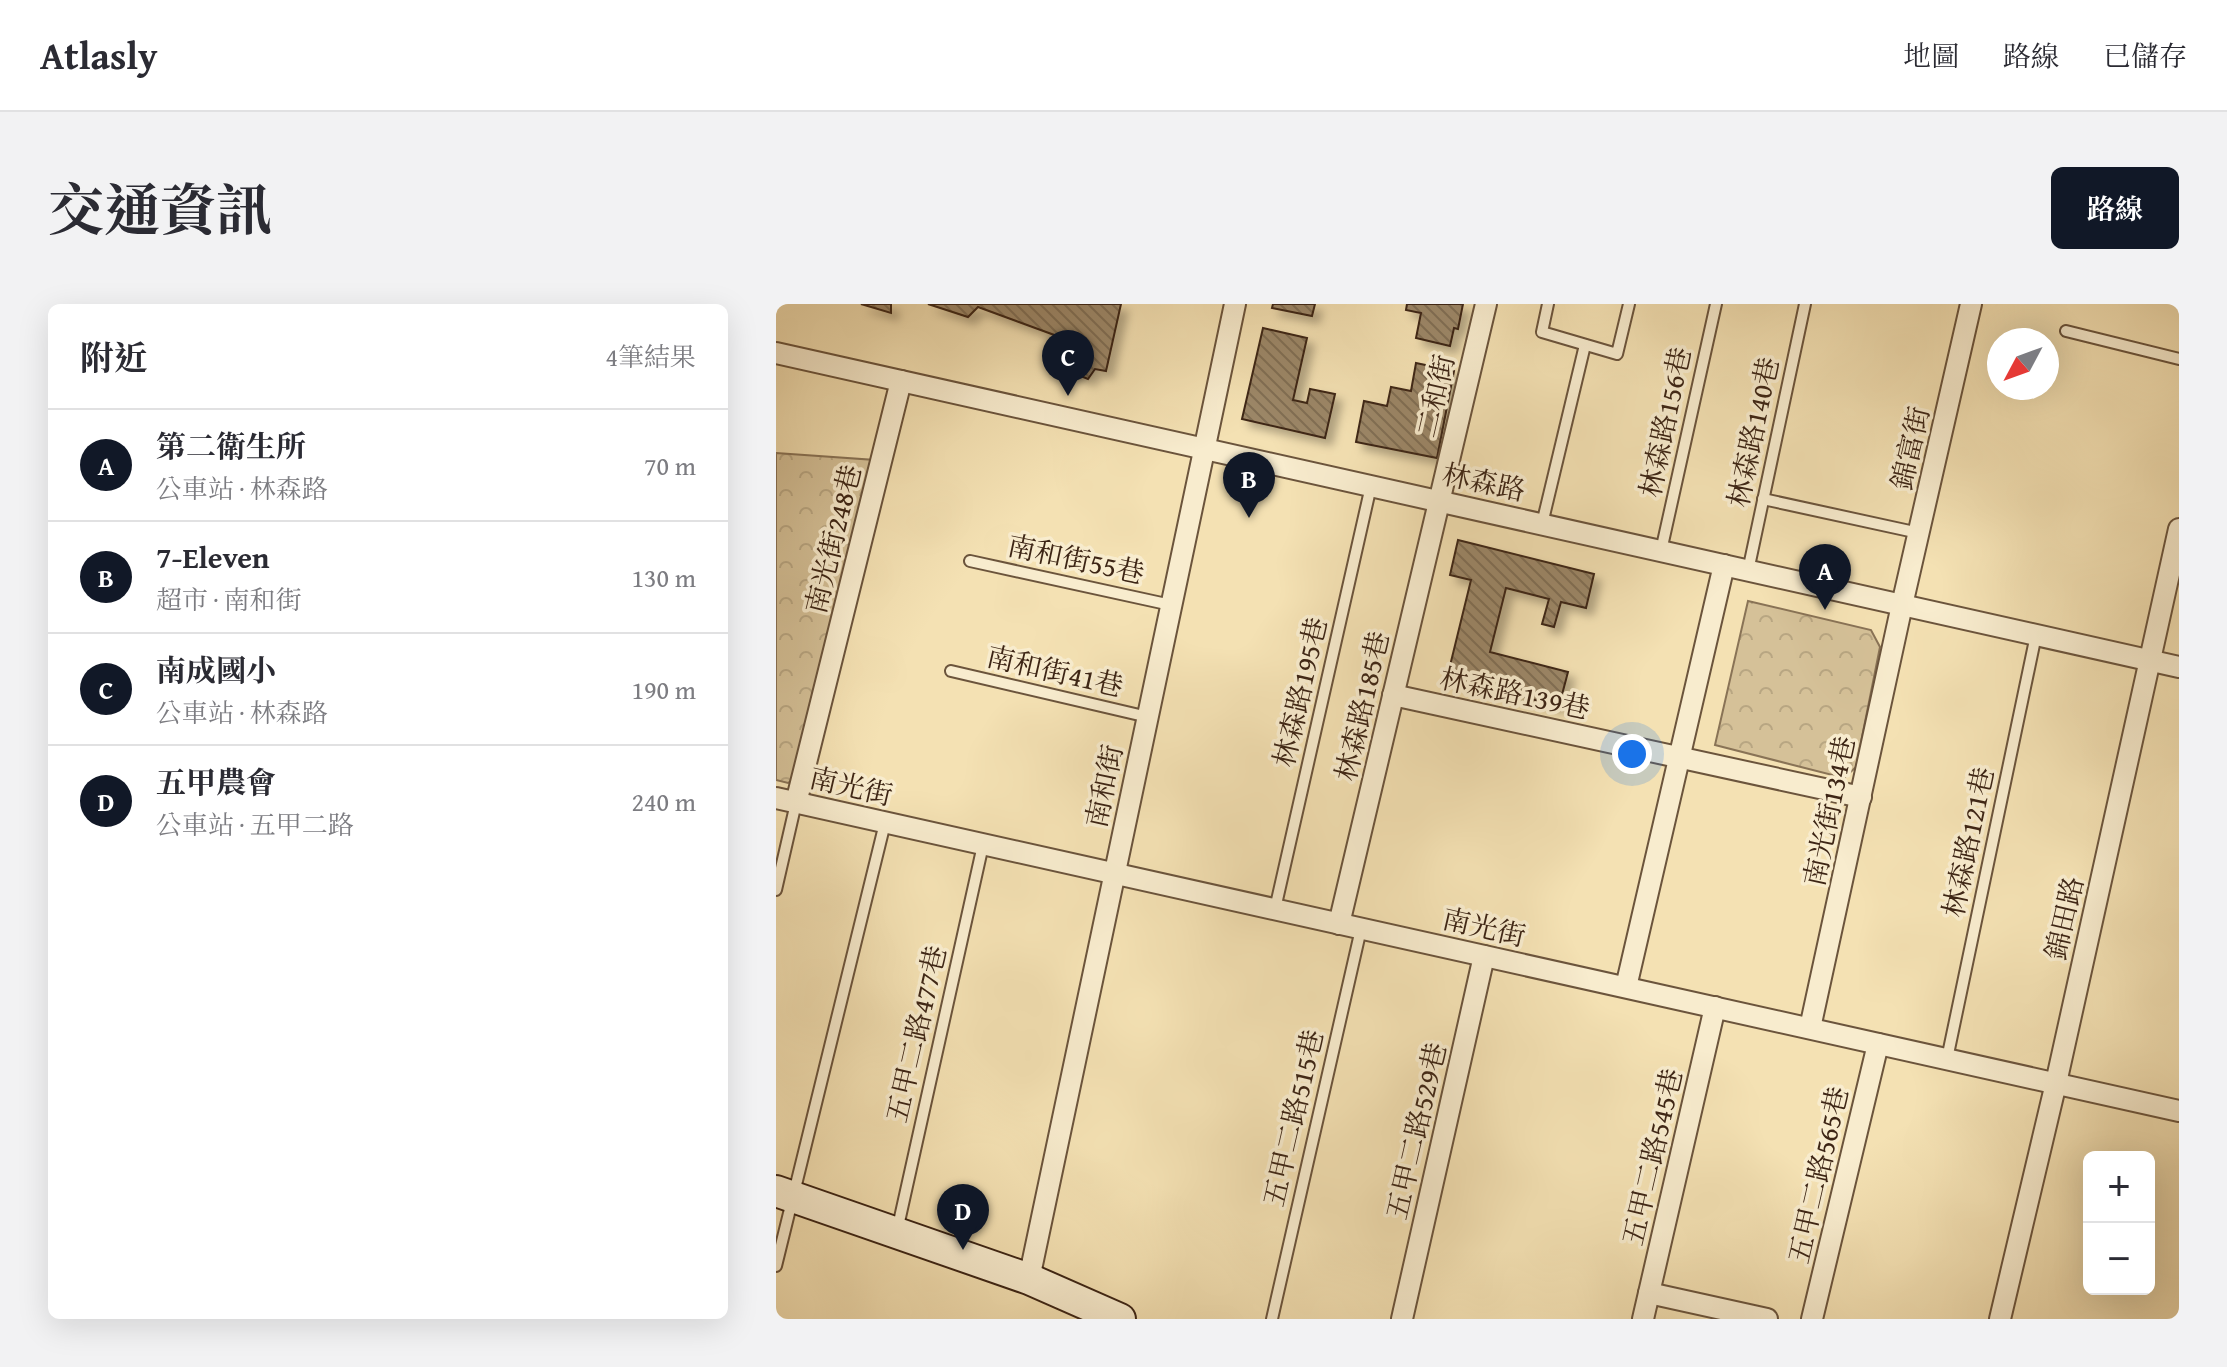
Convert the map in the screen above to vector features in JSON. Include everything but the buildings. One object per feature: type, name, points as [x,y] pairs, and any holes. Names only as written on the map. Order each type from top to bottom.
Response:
[{"type":"main road","points":[[784,1194],[1029,1279],[1120,1319]]},
{"type":"street","name":"南和街","points":[[1029,1279],[1235,304]]},
{"type":"street","name":"二和街","points":[[1439,501],[1486,304]]},
{"type":"street","name":"錦富街","points":[[1902,605],[1971,304]]},
{"type":"street","name":"林森路","points":[[776,353],[2179,667]]},
{"type":"street","name":"南光街248巷","points":[[786,801],[901,381]]},
{"type":"street","name":"林森路185巷","points":[[1339,924],[1439,501]]},
{"type":"street","name":"錦田路","points":[[2000,1319],[2056,1083],[2179,529]]},
{"type":"street","points":[[1626,987],[1724,565]]},
{"type":"street","name":"南光街134巷","points":[[1810,1028],[1902,605]]},
{"type":"street","name":"林森路139巷","points":[[1393,695],[1861,797]]},
{"type":"street","name":"南光街","points":[[786,801],[2179,1111]]},
{"type":"street","name":"五甲二路529巷","points":[[1402,1319],[1484,956]]},
{"type":"street","name":"五甲二路545巷","points":[[1643,1319],[1715,1007]]},
{"type":"street","name":"五甲二路565巷","points":[[1812,1319],[1878,1044]]},
{"type":"street","points":[[1649,1293],[1767,1319]]},
{"type":"lane","points":[[1548,304],[1542,332],[1617,354],[1629,304]]},
{"type":"lane","name":"林森路156巷","points":[[1661,551],[1716,304]]},
{"type":"lane","name":"林森路140巷","points":[[1748,571],[1805,304]]},
{"type":"lane","points":[[2066,331],[2179,359]]},
{"type":"lane","points":[[1542,524],[1585,345]]},
{"type":"lane","name":"林森路195巷","points":[[1275,909],[1371,486]]},
{"type":"lane","points":[[1763,499],[1919,533]]},
{"type":"lane","name":"南和街55巷","points":[[970,561],[1171,605]]},
{"type":"lane","name":"林森路121巷","points":[[1947,1059],[2036,635]]},
{"type":"lane","name":"南和街41巷","points":[[951,671],[1148,717]]},
{"type":"lane","points":[[776,890],[786,801]]},
{"type":"lane","points":[[776,1266],[784,1194],[885,823]]},
{"type":"lane","name":"五甲二路477巷","points":[[896,1233],[983,845]]},
{"type":"lane","name":"五甲二路515巷","points":[[1272,1319],[1361,929]]},
{"type":"green space","points":[[776,453],[875,460],[799,775],[788,783],[776,780]]},
{"type":"green space","points":[[1748,601],[1871,630],[1880,647],[1856,767],[1844,778],[1715,745]]},
{"type":"place","name":"南成國小","points":[[1068,396]]},
{"type":"place","name":"7-Eleven","points":[[1249,518]]},
{"type":"place","name":"第二衛生所","points":[[1825,610]]},
{"type":"place","name":"五甲農會","points":[[963,1250]]}]
